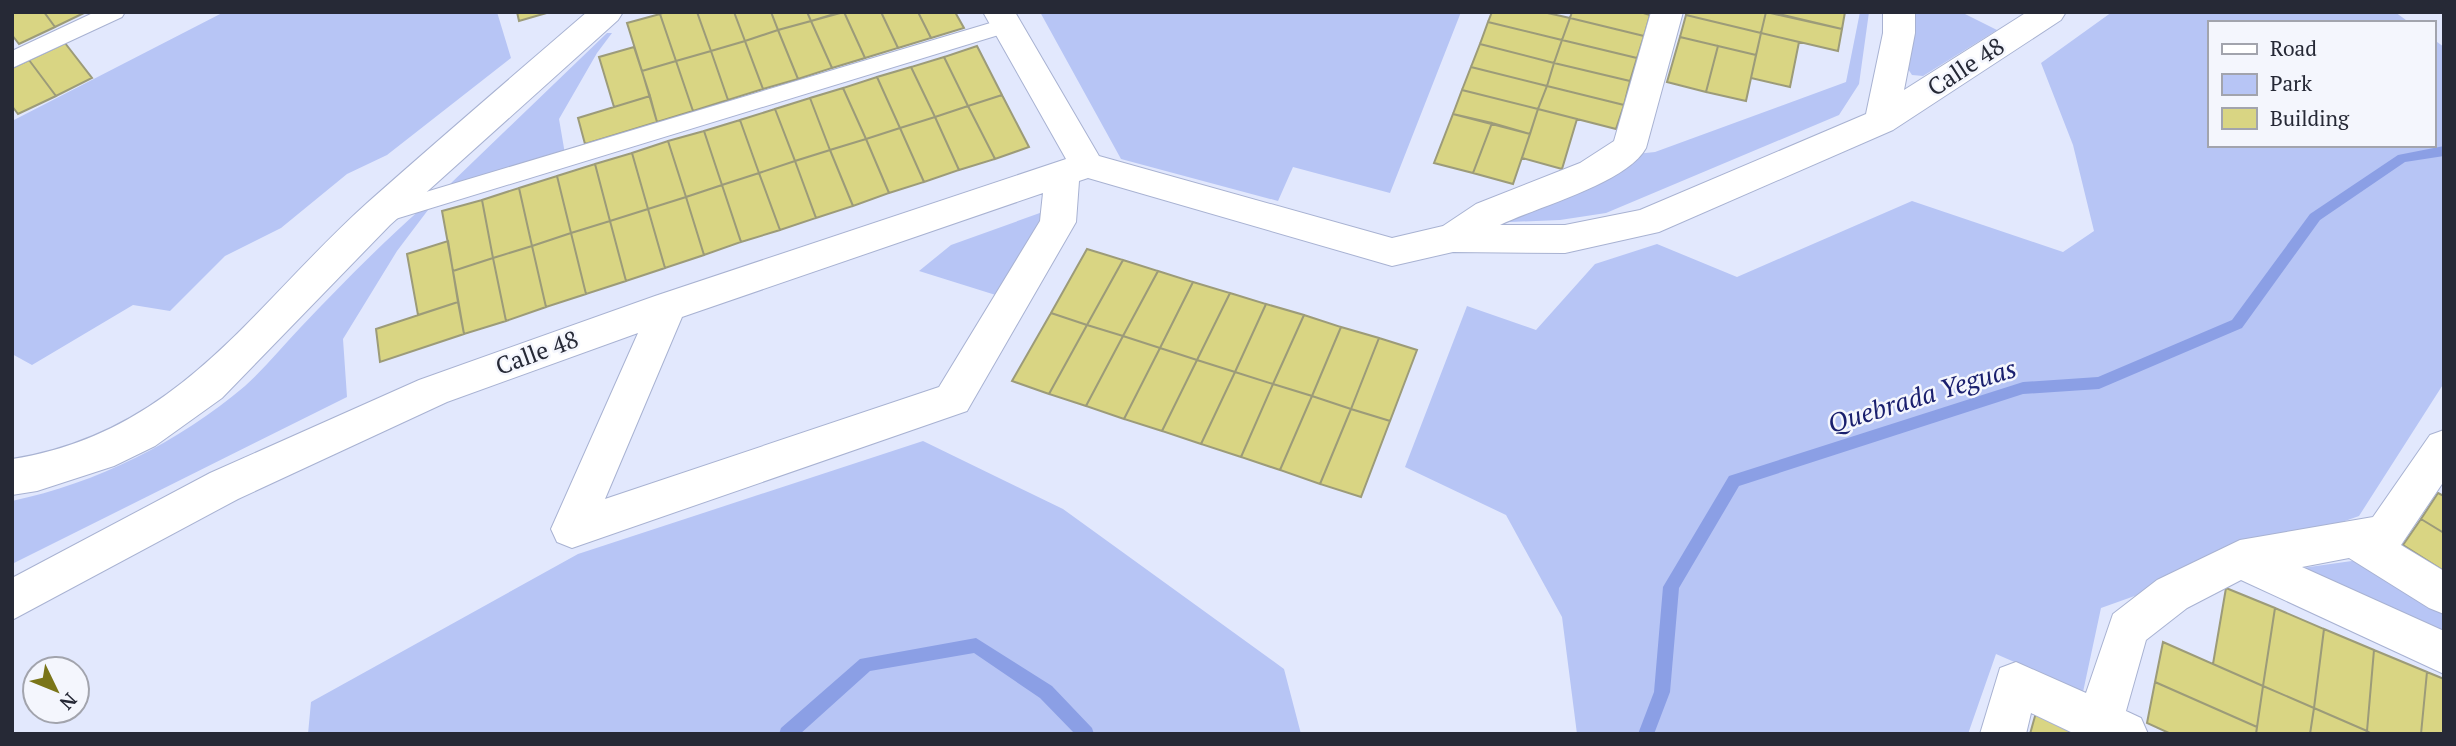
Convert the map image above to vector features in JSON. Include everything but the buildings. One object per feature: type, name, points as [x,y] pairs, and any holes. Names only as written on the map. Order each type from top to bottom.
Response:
[{"type":"street","points":[[12,477],[37,473],[100,454],[141,434],[208,387],[377,215],[607,12]]},
{"type":"street","points":[[1074,169],[1392,252],[1452,239],[1489,214],[1592,172],[1629,148],[1667,12]]},
{"type":"street","points":[[1881,121],[1899,33],[1899,12]]},
{"type":"street","name":"Calle 48","points":[[1452,239],[1565,239],[1646,222],[1881,121],[2050,12]]},
{"type":"street","points":[[668,307],[572,529],[953,398],[1058,222],[1074,169],[1003,19]]},
{"type":"street","name":"Calle 48","points":[[12,600],[224,486],[420,396],[668,307],[1074,169]]},
{"type":"street","points":[[2003,734],[2016,683],[2113,728],[2127,628],[2172,594],[2240,559],[2385,533],[2444,447]]},
{"type":"street","points":[[2353,538],[2444,594]]},
{"type":"street","points":[[2240,559],[2444,653]]},
{"type":"lane","points":[[12,60],[114,12]]},
{"type":"lane","points":[[377,215],[1003,19]]},
{"type":"green space","points":[[224,12],[497,12],[511,58],[387,155],[347,174],[281,228],[225,256],[170,311],[133,305],[32,365],[12,354],[12,121]]},
{"type":"green space","points":[[1040,12],[1461,12],[1390,193],[1293,167],[1278,201],[1121,159]]},
{"type":"green space","points":[[1860,12],[1869,12],[1859,84],[1839,115],[1606,213],[1560,220],[1510,222],[1505,219],[1636,154],[1655,152],[1846,82]]},
{"type":"green space","points":[[1916,12],[1961,12],[1997,30],[1923,76],[1912,75],[1908,69]]},
{"type":"green space","points":[[2112,12],[2395,12],[2407,21],[2208,21],[2208,147],[2435,147],[2435,40],[2444,47],[2444,383],[2359,516],[2101,608],[2083,692],[1996,654],[1968,734],[1577,734],[1562,617],[1506,515],[1405,467],[1467,306],[1536,330],[1595,264],[1657,244],[1737,277],[1912,201],[2063,252],[2094,231],[2073,145],[2041,63]]},
{"type":"green space","points":[[607,33],[612,33],[597,53],[559,119],[565,154],[448,186]]},
{"type":"green space","points":[[422,208],[428,210],[397,251],[343,339],[347,397],[12,564],[12,501],[75,483],[136,458],[220,406],[245,386],[345,282]]},
{"type":"green space","points":[[1051,209],[1002,297],[919,271],[951,245]]},
{"type":"green space","points":[[923,441],[1063,509],[1284,669],[1301,734],[308,734],[311,702],[578,554]]},
{"type":"green space","points":[[2366,559],[2444,610],[2444,640],[2295,569]]},
{"type":"waterway","name":"Quebrada Yeguas","points":[[1646,734],[1662,692],[1671,587],[1734,481],[2023,388],[2099,383],[2237,324],[2315,217],[2402,158],[2444,151]]},
{"type":"waterway","name":"Quebrada Yeguas","points":[[787,734],[866,664],[976,645],[1046,692],[1086,734]]}]
